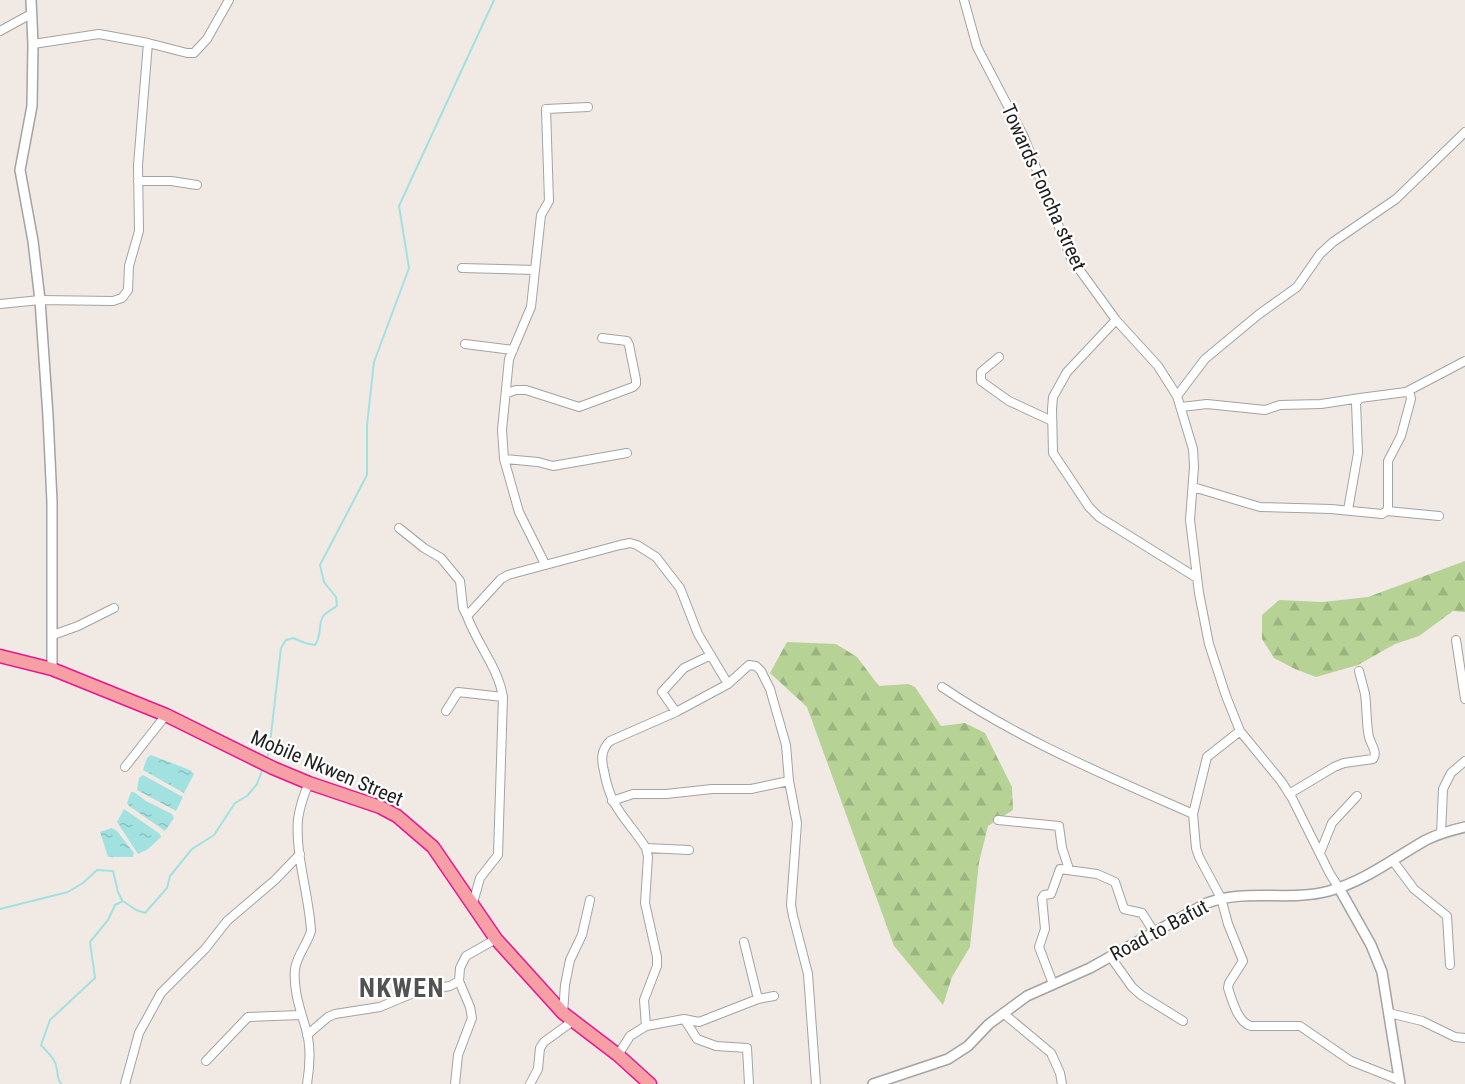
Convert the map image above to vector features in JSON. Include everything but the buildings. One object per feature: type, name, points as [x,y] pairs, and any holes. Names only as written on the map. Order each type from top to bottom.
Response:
[{"type":"highway","name":"Mobile Nkwen Street","points":[[0,656],[52,669],[166,715],[273,768],[380,807],[397,816],[433,847],[496,939],[563,1013],[618,1055],[645,1083]]},
{"type":"street","points":[[31,0],[32,106],[20,170],[33,241],[40,300],[52,502],[52,669]]},
{"type":"street","points":[[33,44],[92,34],[194,53],[207,39],[229,0]]},
{"type":"street","name":"Towards Foncha street","points":[[964,0],[977,47],[1024,137],[1071,258],[1116,320],[1158,366],[1177,396],[1193,449],[1190,520],[1197,578],[1209,644],[1240,731],[1289,794],[1339,888]]},
{"type":"street","points":[[0,31],[31,14]]},
{"type":"street","points":[[0,304],[40,300],[113,301],[122,298],[128,290],[129,266],[139,231],[138,181],[148,43]]},
{"type":"street","points":[[545,564],[524,527],[504,459],[502,430],[508,367],[529,314],[541,215],[549,201],[546,109],[588,107]]},
{"type":"street","points":[[1177,396],[1205,359],[1258,315],[1297,287],[1320,254],[1341,236],[1396,199],[1465,132]]},
{"type":"street","points":[[138,181],[171,181],[197,185]]},
{"type":"street","points":[[462,268],[535,270]]},
{"type":"street","points":[[1116,320],[1067,372],[1053,397],[1053,453],[1089,507],[1099,517],[1197,578]]},
{"type":"street","points":[[507,393],[526,390],[579,407],[633,387],[636,380],[629,345],[623,339],[602,338]]},
{"type":"street","points":[[465,344],[513,350]]},
{"type":"street","points":[[999,357],[981,372],[981,381],[1009,401],[1052,421]]},
{"type":"street","points":[[1181,407],[1207,404],[1265,410],[1280,405],[1321,404],[1406,392],[1465,361]]},
{"type":"street","points":[[1387,511],[1388,461],[1404,427],[1411,399],[1410,394],[1406,392]]},
{"type":"street","points":[[1348,510],[1357,465],[1356,406],[1360,398]]},
{"type":"street","points":[[504,459],[538,462],[553,466],[627,453]]},
{"type":"street","points":[[1193,487],[1260,507],[1348,510],[1382,514],[1387,511],[1439,516]]},
{"type":"street","points":[[399,528],[441,558],[460,581],[463,608],[471,628],[499,679],[503,697],[498,855],[480,878],[473,903]]},
{"type":"street","points":[[467,616],[501,579],[508,575],[630,543],[648,550],[668,570],[680,588],[698,634],[728,684]]},
{"type":"street","points":[[53,635],[78,626],[114,608]]},
{"type":"street","points":[[1456,640],[1465,699]]},
{"type":"street","points":[[676,712],[662,692],[684,668],[711,655]]},
{"type":"street","points":[[646,1026],[644,1000],[657,966],[645,903],[648,857],[646,848],[607,791],[602,755],[604,747],[610,741],[676,712],[728,684],[749,665],[756,666],[761,671],[774,703],[786,745],[789,781],[797,823],[791,904],[808,974],[816,1084]]},
{"type":"street","points":[[1289,794],[1334,767],[1344,763],[1373,759],[1376,756],[1370,740],[1365,695],[1359,671]]},
{"type":"street","points":[[942,687],[975,710],[1034,742],[1080,765],[1193,814]]},
{"type":"street","points":[[446,711],[458,692],[503,697]]},
{"type":"street","points":[[125,766],[166,715]]},
{"type":"street","points":[[1240,731],[1207,757],[1193,814],[1199,857],[1221,898],[1228,924],[1243,961],[1228,988],[1242,1021],[1251,1026],[1300,1026],[1351,1061],[1400,1082]]},
{"type":"street","points":[[1441,834],[1443,789],[1451,773],[1465,761]]},
{"type":"street","points":[[612,801],[633,794],[751,789],[789,781]]},
{"type":"street","points":[[307,1084],[310,1055],[296,996],[295,968],[311,931],[300,854],[298,820],[309,783]]},
{"type":"street","points":[[1320,853],[1332,823],[1357,796]]},
{"type":"street","points":[[998,820],[1059,826],[1062,848],[1069,869]]},
{"type":"street","name":"Road to Bafut","points":[[876,1084],[948,1059],[970,1044],[982,1029],[1027,996],[1110,956],[1188,912],[1221,898],[1245,894],[1294,896],[1326,892],[1356,882],[1426,840],[1465,827]]},
{"type":"street","points":[[646,848],[689,850]]},
{"type":"street","points":[[125,1084],[139,1033],[161,993],[205,949],[227,921],[275,880],[300,854]]},
{"type":"street","points":[[1393,861],[1414,889],[1447,916],[1450,965]]},
{"type":"street","points":[[1053,984],[1039,947],[1045,929],[1042,898],[1044,895],[1051,894],[1060,869],[1097,874],[1115,882],[1124,909],[1142,913],[1154,932]]},
{"type":"street","points":[[1326,892],[1330,874]]},
{"type":"street","points":[[1339,888],[1377,958],[1386,990],[1400,1082]]},
{"type":"street","points":[[563,1013],[565,985],[572,953],[582,935],[590,900]]},
{"type":"street","points":[[454,1084],[458,1055],[472,1018],[459,981],[460,968],[466,956],[496,939]]},
{"type":"street","points":[[744,942],[758,999]]},
{"type":"street","points":[[1110,956],[1132,987],[1183,1021]]},
{"type":"street","points":[[307,1035],[328,1017],[335,1014],[380,1008],[416,993],[450,986],[459,981]]},
{"type":"street","points":[[618,1055],[630,1036],[646,1026],[684,1019],[699,1022],[758,999],[774,996]]},
{"type":"street","points":[[1003,1013],[1051,1053],[1062,1084]]},
{"type":"street","points":[[1389,1013],[1422,1021],[1455,1037],[1465,1038]]},
{"type":"street","points":[[206,1060],[248,1017],[300,1015]]},
{"type":"street","points":[[684,1019],[697,1039],[716,1046],[747,1048],[749,1084]]},
{"type":"street","points":[[530,1084],[538,1069],[540,1048],[544,1042],[573,1021]]},
{"type":"green space","points":[[1465,561],[1465,612],[1453,611],[1419,636],[1395,644],[1358,665],[1316,677],[1274,658],[1262,639],[1262,615],[1279,600],[1323,602],[1368,597]]},
{"type":"green space","points":[[787,642],[836,644],[857,657],[879,686],[908,684],[915,687],[941,726],[965,723],[985,733],[1012,787],[1013,810],[988,826],[979,862],[970,947],[952,977],[943,1005],[894,946],[807,707],[770,673]]},
{"type":"water","points":[[151,755],[190,770],[194,774],[184,793],[143,770],[147,758]]},
{"type":"water","points":[[143,775],[183,797],[176,811],[137,790],[139,778]]},
{"type":"water","points":[[131,792],[172,814],[174,818],[165,831],[129,806],[127,803]]},
{"type":"water","points":[[124,809],[161,837],[148,849],[138,854],[117,822]]},
{"type":"water","points":[[112,828],[134,853],[133,857],[108,857],[100,832]]},
{"type":"waterway","points":[[266,760],[269,752],[281,648],[286,640],[293,638],[315,645],[319,637],[322,618],[337,606],[336,597],[324,582],[320,565],[367,475],[367,425],[374,362],[409,268],[399,206],[494,0]]},
{"type":"waterway","points":[[61,1084],[55,1063],[41,1045],[50,1020],[95,978],[90,942],[108,920],[115,905],[123,901],[145,913],[167,888],[170,876],[192,849],[214,835],[235,803],[247,796],[257,784],[263,768]]},
{"type":"waterway","points":[[0,909],[68,892],[83,883],[97,870],[113,871],[122,900]]},
{"type":"district","name":"NKWEN","points":[[402,988]]}]
